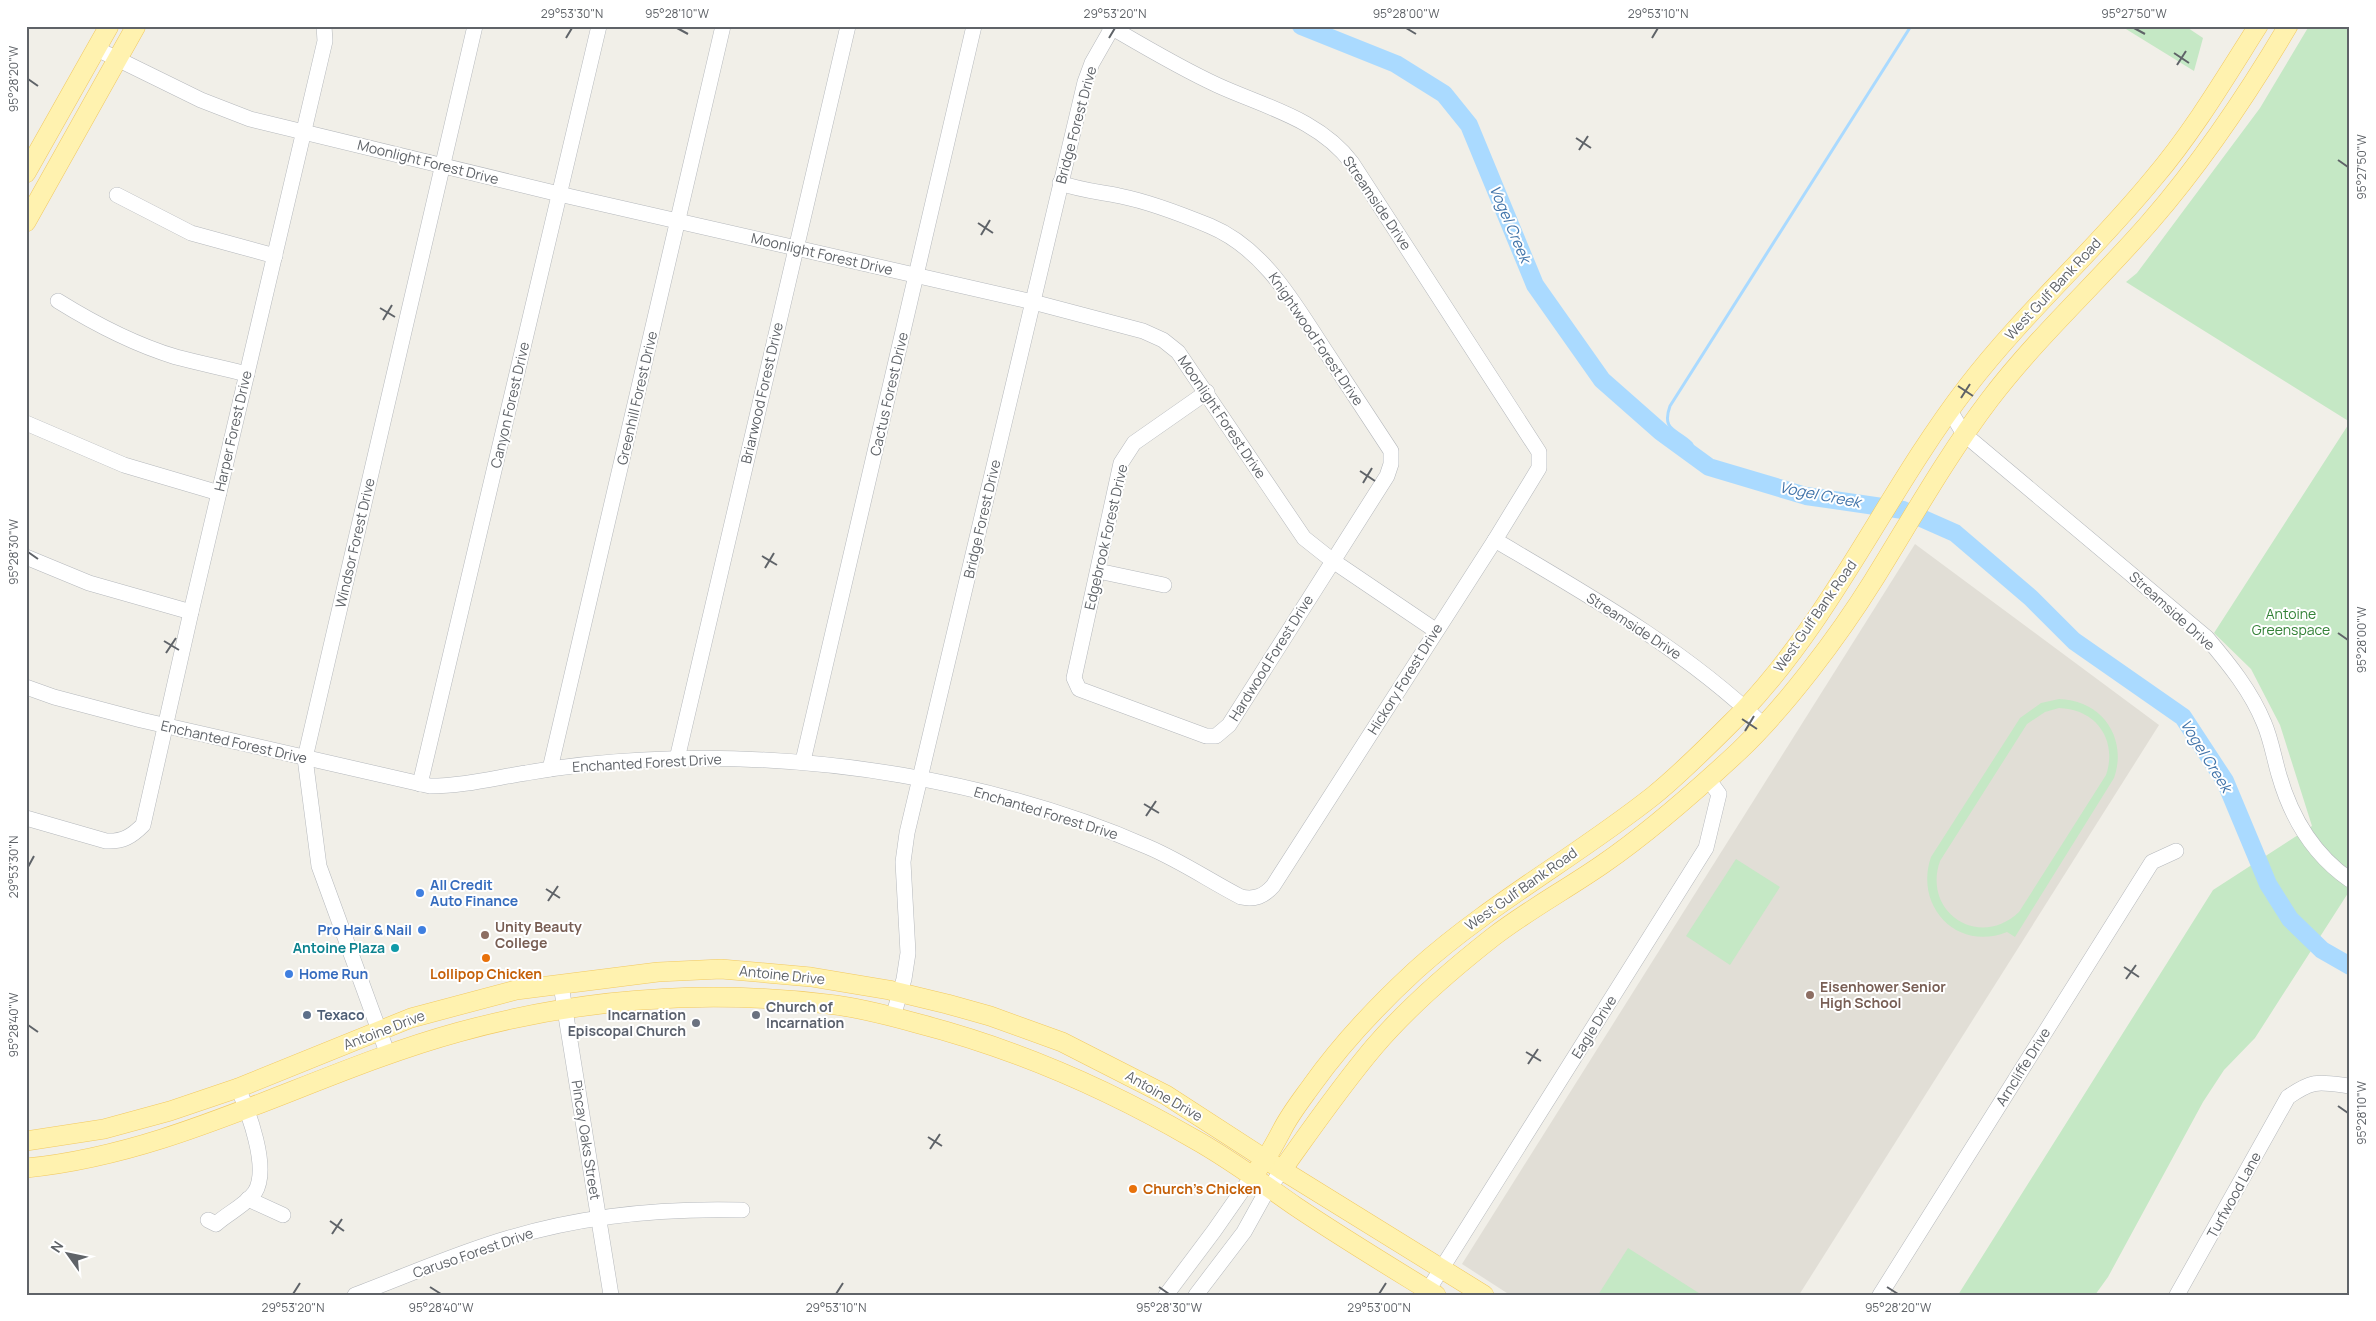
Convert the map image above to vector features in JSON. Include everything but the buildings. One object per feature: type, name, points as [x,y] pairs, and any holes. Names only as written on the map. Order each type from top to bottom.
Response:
[{"type":"main road","points":[[26,174],[109,26]]},
{"type":"main road","points":[[26,222],[136,26]]},
{"type":"main road","name":"West Gulf Bank Road","points":[[1253,1175],[1266,1160],[1283,1128],[1312,1084],[1360,1026],[1412,974],[1449,941],[1495,906],[1630,813],[1691,762],[1745,708],[1793,652],[1875,527],[1921,452],[1950,411],[2006,340],[2155,178],[2198,119],[2258,26]]},
{"type":"main road","name":"West Gulf Bank Road","points":[[1282,1170],[1332,1100],[1376,1045],[1426,994],[1495,935],[1605,863],[1643,834],[1708,779],[1763,725],[1806,673],[1877,574],[1964,434],[1991,397],[2032,349],[2107,270],[2199,162],[2256,78],[2288,26]]},
{"type":"main road","points":[[2234,65],[2256,78]]},
{"type":"main road","points":[[2088,252],[2107,270]]},
{"type":"main road","points":[[1855,558],[1877,574]]},
{"type":"main road","points":[[1630,813],[1643,834]]},
{"type":"main road","name":"Antoine Drive","points":[[26,1141],[105,1128],[170,1111],[238,1088],[411,1018],[516,990],[658,972],[721,969],[811,977],[900,993],[990,1016],[1062,1042],[1166,1094],[1266,1160],[1484,1295]]},
{"type":"main road","name":"Antoine Drive","points":[[26,1168],[108,1154],[247,1110],[388,1054],[459,1032],[566,1008],[673,997],[738,997],[829,1004],[962,1034],[1030,1058],[1086,1082],[1193,1138],[1253,1175],[1295,1205],[1430,1293]]},
{"type":"main road","points":[[1360,1026],[1376,1045]]},
{"type":"main road","points":[[1312,1084],[1332,1100]]},
{"type":"main road","points":[[105,1128],[108,1154]]},
{"type":"street","name":"Harper Forest Drive","points":[[26,818],[106,841],[120,842],[135,833],[143,825],[190,612],[325,41],[324,26]]},
{"type":"street","name":"Windsor Forest Drive","points":[[388,1054],[319,866],[305,758],[475,26]]},
{"type":"street","name":"Canyon Forest Drive","points":[[420,784],[599,26]]},
{"type":"street","name":"Greenhill Forest Drive","points":[[550,769],[724,26]]},
{"type":"street","name":"Briarwood Forest Drive","points":[[677,759],[848,26]]},
{"type":"street","name":"Cactus Forest Drive","points":[[803,761],[974,26]]},
{"type":"street","name":"Bridge Forest Drive","points":[[893,1017],[908,953],[909,932],[904,858],[907,833],[1085,82],[1092,63],[1111,27]]},
{"type":"street","name":"Streamside Drive","points":[[1111,27],[1190,72],[1303,122],[1335,143],[1352,163],[1540,452]]},
{"type":"street","name":"Moonlight Forest Drive","points":[[97,49],[230,112],[302,132],[559,194],[1033,302],[1144,331],[1178,352],[1207,392],[1304,538],[1333,561],[1435,630]]},
{"type":"street","name":"Knightwood Forest Drive","points":[[1060,183],[1098,193],[1121,196],[1172,211],[1212,227],[1248,250],[1270,270],[1288,293],[1391,451]]},
{"type":"street","points":[[117,195],[191,233],[275,256]]},
{"type":"street","points":[[58,301],[96,324],[135,342],[175,356],[247,374]]},
{"type":"street","name":"Edgebrook Forest Drive","points":[[1079,689],[1074,678],[1121,463],[1134,442],[1207,392]]},
{"type":"street","name":"Streamside Drive","points":[[1950,411],[1964,434],[2207,638],[2238,676],[2264,723],[2279,778],[2305,834],[2330,866],[2350,880]]},
{"type":"street","points":[[26,423],[124,465],[219,493]]},
{"type":"street","name":"Hardwood Forest Drive","points":[[1079,689],[1199,735],[1216,736],[1229,725],[1387,476],[1391,464],[1391,451]]},
{"type":"street","name":"Hickory Forest Drive","points":[[1257,898],[1273,886],[1435,630],[1495,540],[1539,468],[1540,452]]},
{"type":"street","name":"Streamside Drive","points":[[1495,540],[1598,601],[1698,668],[1763,725]]},
{"type":"street","points":[[26,557],[89,583],[190,612]]},
{"type":"street","points":[[1098,571],[1164,585]]},
{"type":"street","name":"Enchanted Forest Drive","points":[[26,687],[95,709],[420,784],[447,786],[550,769],[677,759],[803,761],[920,780],[965,788],[1024,803],[1109,831],[1188,866],[1241,897],[1257,898]]},
{"type":"street","name":"Eagle Drive","points":[[1430,1293],[1442,1268],[1706,848],[1719,794],[1708,779]]},
{"type":"street","name":"Arncliffe Drive","points":[[1880,1295],[2152,862],[2176,851]]},
{"type":"street","name":"Pincay Oaks Street","points":[[561,985],[611,1295]]},
{"type":"street","name":"Turfwood Lane","points":[[2177,1295],[2291,1095],[2310,1083],[2318,1082],[2350,1086]]},
{"type":"street","points":[[208,1220],[216,1224],[256,1191],[259,1175],[253,1125],[238,1088]]},
{"type":"street","name":"West Gulf Bank Road","points":[[1196,1295],[1244,1232],[1282,1170]]},
{"type":"street","name":"West Gulf Bank Road","points":[[1166,1295],[1253,1175]]},
{"type":"street","points":[[248,1199],[283,1216]]},
{"type":"street","name":"Caruso Forest Drive","points":[[355,1295],[508,1238],[598,1217],[690,1209],[742,1210]]},
{"type":"shaded area","name":"Eisenhower Senior High School","points":[[1915,544],[2159,725],[1799,1295],[1510,1295],[1462,1264]]},
{"type":"green space","points":[[2121,26],[2185,26],[2203,38],[2194,71]]},
{"type":"green space","points":[[2309,26],[2350,26],[2350,422],[2126,282],[2137,273],[2260,108]]},
{"type":"green space","name":"Antoine Greenspace","points":[[2350,422],[2350,890],[2255,1038],[2224,1070],[2203,1102],[2108,1277],[2095,1295],[1958,1295],[2213,890],[2312,826],[2280,725],[2251,669],[2214,633]]},
{"type":"green space","points":[[2059,699],[2074,701],[2088,706],[2099,714],[2108,724],[2114,736],[2117,749],[2117,763],[2114,778],[2015,937],[2007,932],[1989,937],[1972,936],[1956,930],[1934,908],[1929,892],[1927,875],[1931,857],[2020,718],[2041,703]],"holes":[[[2059,708],[2084,714],[2101,729],[2109,750],[2106,775],[2019,912],[2003,923],[1987,927],[1972,926],[1958,920],[1947,910],[1939,896],[1937,879],[1940,861],[2027,724],[2045,712]]]},
{"type":"green space","points":[[1736,859],[1780,887],[1730,965],[1686,936]]},
{"type":"green space","points":[[1628,1248],[1702,1295],[1598,1295]]},
{"type":"waterway","name":"Vogel Creek","points":[[1301,26],[1396,64],[1444,94],[1469,125],[1535,285],[1602,380],[1661,432],[1709,467],[1806,496],[1903,510],[1955,533],[2031,598],[2074,641],[2183,717],[2225,781],[2268,884],[2290,919],[2322,950],[2350,966]]},
{"type":"waterway","points":[[1696,458],[1691,443],[1669,425],[1668,414],[1670,406],[1911,26]]},
{"type":"place","name":"All Credit Auto Finance","points":[[420,893]]},
{"type":"place","name":"Pro Hair & Nail","points":[[422,930]]},
{"type":"place","name":"Unity Beauty College","points":[[485,935]]},
{"type":"place","name":"Antoine Plaza","points":[[395,948]]},
{"type":"place","name":"Lollipop Chicken","points":[[486,958]]},
{"type":"place","name":"Home Run","points":[[289,974]]},
{"type":"place","name":"Eisenhower Senior High School","points":[[1810,995]]},
{"type":"place","name":"Texaco","points":[[307,1015]]},
{"type":"place","name":"Church of Incarnation","points":[[756,1015]]},
{"type":"place","name":"Incarnation Episcopal Church","points":[[696,1023]]},
{"type":"place","name":"Church's Chicken","points":[[1133,1189]]}]
